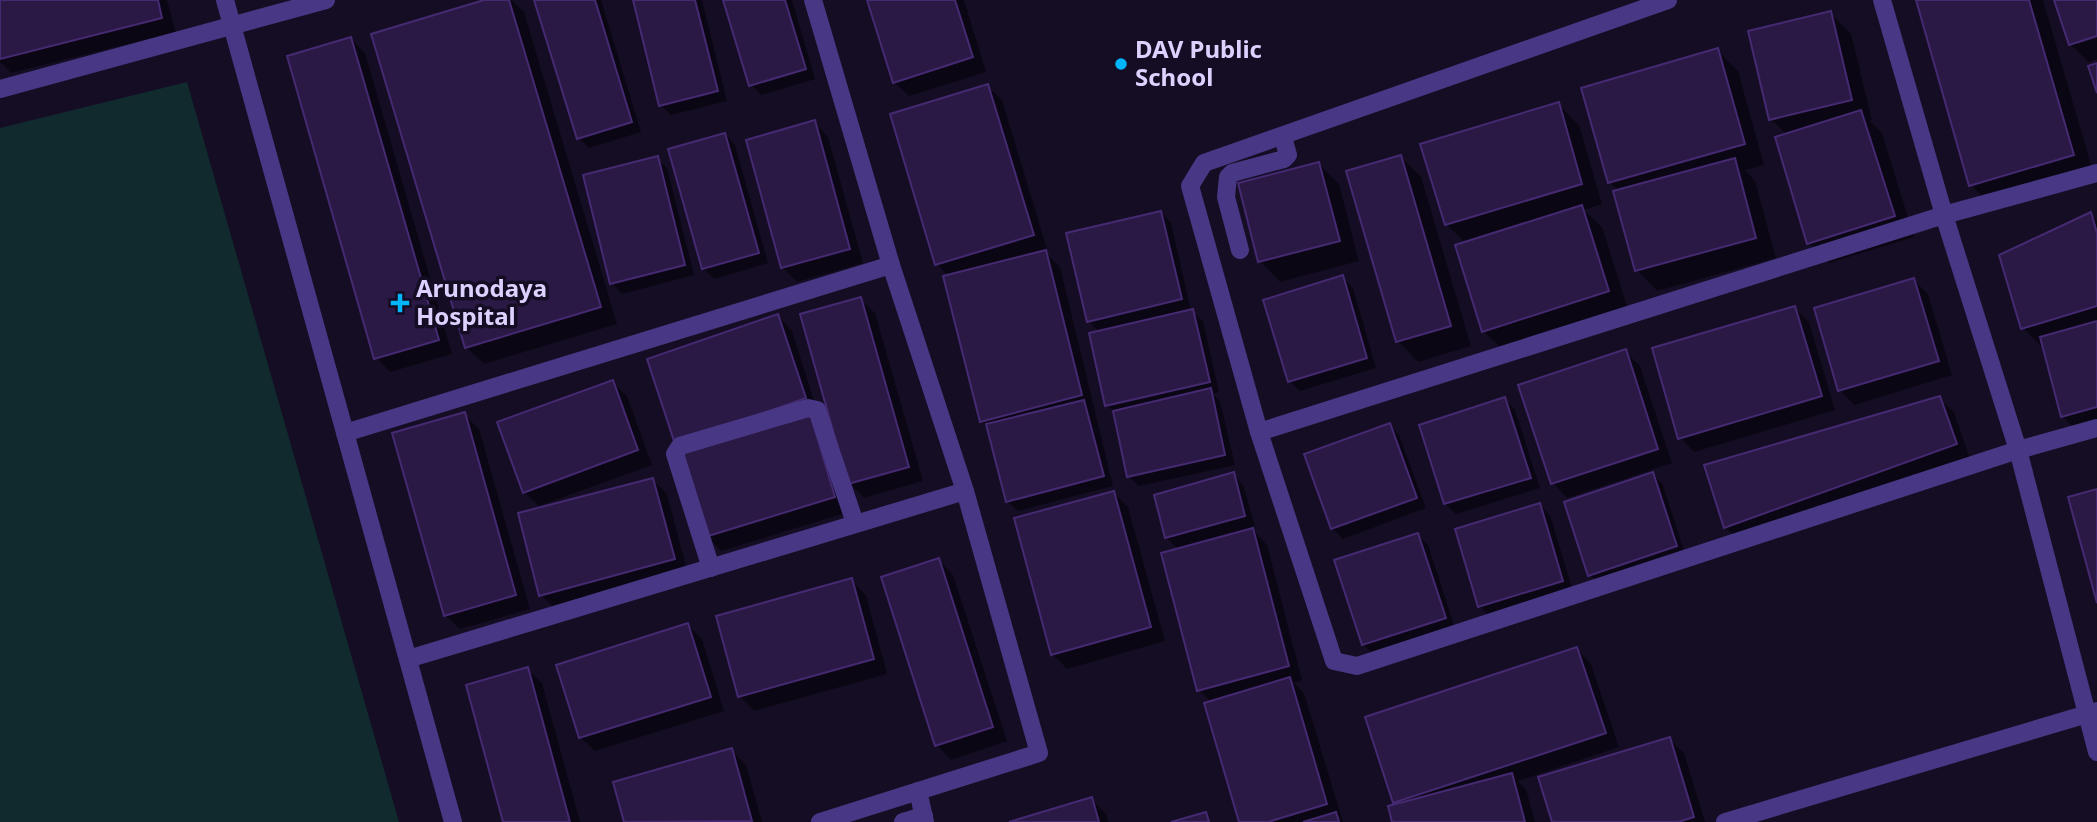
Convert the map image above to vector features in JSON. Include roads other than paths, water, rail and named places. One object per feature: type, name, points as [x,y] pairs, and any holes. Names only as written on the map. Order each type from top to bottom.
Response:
[{"type":"street","points":[[225,0],[453,822]]},
{"type":"street","points":[[0,89],[326,0]]},
{"type":"street","points":[[813,0],[891,265],[965,491],[1039,753],[820,822]]},
{"type":"street","points":[[1668,0],[1204,163],[1190,186],[1259,432],[1334,661],[1357,666],[2018,450],[2097,428]]},
{"type":"street","points":[[1882,0],[1944,215],[2018,450],[2092,712],[2097,752]]},
{"type":"street","points":[[1240,250],[1226,197],[1228,177],[1232,173],[1284,159],[1288,155],[1283,137]]},
{"type":"street","points":[[1259,432],[1944,215],[2097,173]]},
{"type":"street","points":[[345,433],[891,265]]},
{"type":"street","points":[[711,568],[675,454],[680,446],[808,408],[817,410],[855,523]]},
{"type":"street","points":[[408,659],[965,491]]},
{"type":"street","points":[[1725,822],[2092,712]]},
{"type":"street","points":[[903,822],[924,819],[918,791]]},
{"type":"place","name":"DAV Public School","points":[[1121,64]]},
{"type":"place","name":"Arunodaya Hospital","points":[[400,303]]}]
